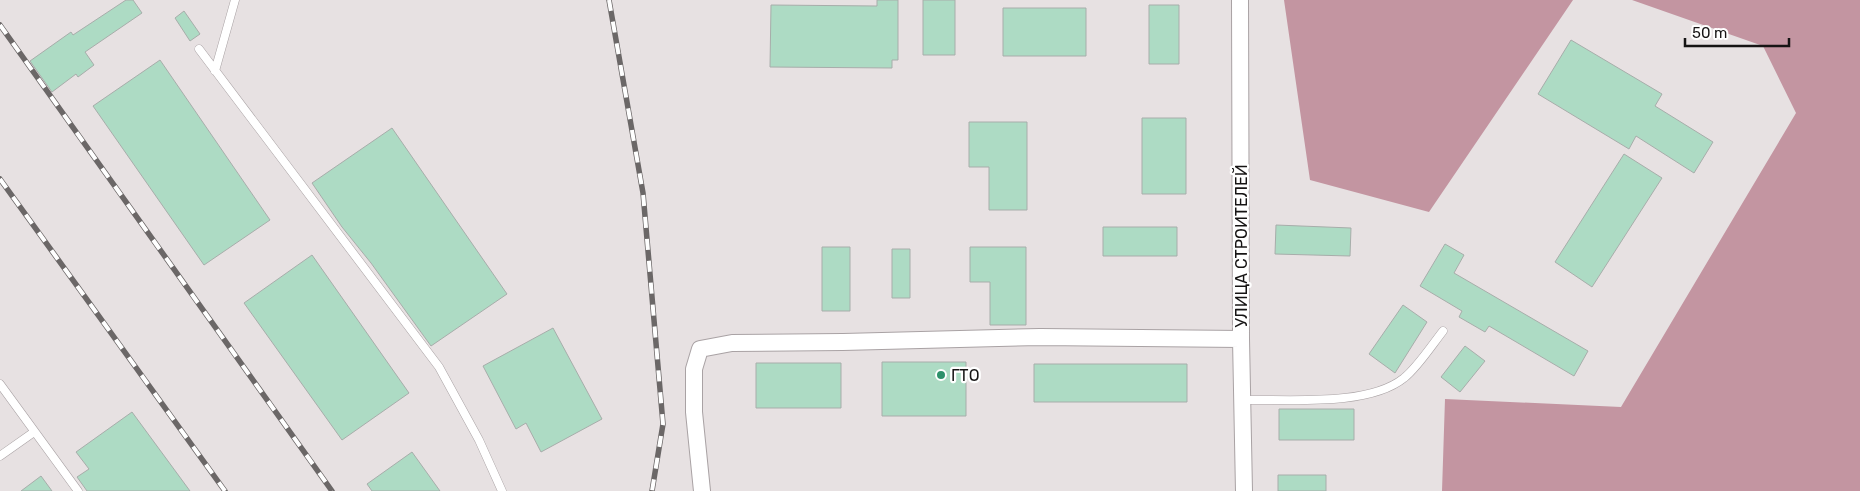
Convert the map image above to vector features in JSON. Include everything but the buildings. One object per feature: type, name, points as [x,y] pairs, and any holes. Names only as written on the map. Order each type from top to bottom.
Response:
[{"type":"street","name":"УЛИЦА СТРОИТЕЛЕЙ","points":[[1240,0],[1241,339],[1244,491]]},
{"type":"street","points":[[702,491],[694,412],[694,369],[700,349],[732,343],[1031,337],[1241,339]]},
{"type":"lane","points":[[215,71],[235,0]]},
{"type":"lane","points":[[199,49],[439,367],[480,440],[502,491]]},
{"type":"lane","points":[[1243,400],[1347,399],[1368,395],[1391,387],[1405,378],[1443,331]]},
{"type":"lane","points":[[0,384],[78,491]]},
{"type":"lane","points":[[0,456],[34,432]]},
{"type":"shaded area","points":[[1284,0],[1573,0],[1429,212],[1310,180]]},
{"type":"shaded area","points":[[1632,0],[1860,0],[1860,491],[1442,491],[1445,399],[1621,407],[1796,113],[1763,46]]},
{"type":"railway","points":[[609,0],[643,193],[663,424],[652,491]]},
{"type":"railway","points":[[0,25],[332,491]]},
{"type":"railway","points":[[0,179],[225,491]]},
{"type":"place","name":"ГТО","points":[[941,375]]}]
